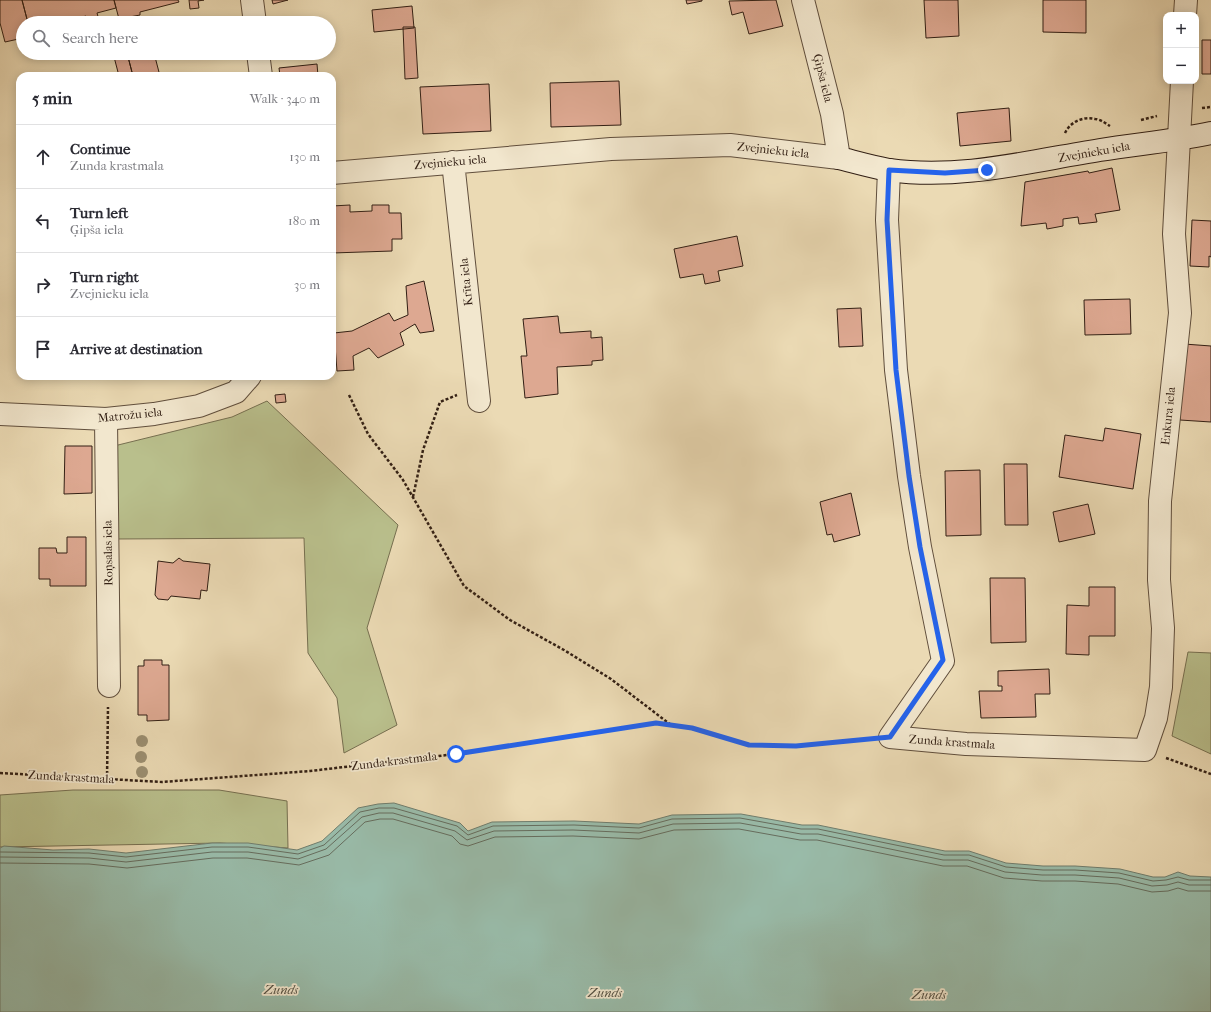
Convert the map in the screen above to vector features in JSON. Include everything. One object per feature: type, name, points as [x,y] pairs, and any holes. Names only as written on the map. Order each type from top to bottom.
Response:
[{"type":"street","points":[[252,0],[254,16]]},
{"type":"street","name":"Ģipša iela","points":[[803,0],[832,114],[839,158]]},
{"type":"street","points":[[1185,12],[1186,0]]},
{"type":"street","points":[[259,60],[260,72]]},
{"type":"street","name":"Enkura iela","points":[[1145,750],[1156,718],[1161,687],[1163,628],[1159,580],[1160,501],[1180,313],[1174,234],[1182,84]]},
{"type":"street","name":"Zvejnieku iela","points":[[336,173],[612,149],[730,145],[839,158],[889,170],[945,173],[987,170],[1100,150],[1178,140],[1211,133]]},
{"type":"street","name":"Krīta iela","points":[[453,162],[478,393]]},
{"type":"street","points":[[889,170],[887,220],[897,377],[909,476],[920,547],[943,660],[890,737]]},
{"type":"street","name":"Matrožu iela","points":[[0,414],[106,419],[199,406],[236,392],[246,380]]},
{"type":"street","name":"Roņsalas iela","points":[[106,419],[109,686]]},
{"type":"street","name":"Zunda krastmala","points":[[890,737],[966,744],[1145,750]]},
{"type":"path","points":[[1135,121],[1181,111]]},
{"type":"path","points":[[413,498],[423,450],[440,402],[478,393]]},
{"type":"path","points":[[349,395],[368,434],[403,480],[464,586],[510,620],[564,650],[611,679],[672,725]]},
{"type":"path","points":[[107,779],[109,686]]},
{"type":"path","name":"Zunda krastmala","points":[[0,773],[162,782],[310,771],[456,754],[656,723],[692,728],[749,745],[796,746],[890,737]]},
{"type":"path","points":[[1145,750],[1211,774]]},
{"type":"green space","points":[[267,401],[398,525],[367,628],[397,725],[344,753],[337,698],[308,653],[304,538],[115,539],[114,446],[232,417]]},
{"type":"green space","points":[[1188,652],[1211,653],[1211,754],[1172,736]]},
{"type":"green space","points":[[73,790],[219,790],[287,801],[288,848],[220,843],[0,847],[0,795]]},
{"type":"water","name":"Zunds","points":[[394,803],[460,823],[468,831],[492,822],[574,821],[639,824],[672,815],[741,814],[802,825],[818,825],[945,851],[969,851],[1006,863],[1120,869],[1153,877],[1165,877],[1178,872],[1190,876],[1211,877],[1211,1012],[0,1012],[0,848],[4,846],[53,850],[89,849],[126,853],[212,843],[248,843],[297,850],[322,841],[358,808],[378,804]]},
{"type":"building","points":[[0,0],[22,0],[26,16],[16,16],[16,40],[5,42],[0,23]]},
{"type":"building","points":[[22,0],[114,0],[116,8],[97,13],[98,16],[26,16]]},
{"type":"building","points":[[114,0],[178,0],[179,2],[140,12],[140,15],[118,16]]},
{"type":"building","points":[[189,0],[204,0],[198,1],[199,8],[190,9]]},
{"type":"building","points":[[272,0],[288,0],[273,4]]},
{"type":"building","points":[[686,0],[702,0],[702,1],[687,4]]},
{"type":"building","points":[[776,0],[783,26],[749,34],[743,12],[732,15],[729,1]]},
{"type":"building","points":[[924,0],[958,0],[959,36],[926,38]]},
{"type":"building","points":[[1043,0],[1086,0],[1086,33],[1043,32]]},
{"type":"building","points":[[412,6],[414,28],[374,32],[372,10]]},
{"type":"building","points":[[403,27],[415,27],[418,78],[405,79]]},
{"type":"building","points":[[1202,40],[1211,40],[1211,74],[1202,74]]},
{"type":"building","points":[[115,60],[129,60],[132,72],[118,72]]},
{"type":"building","points":[[129,60],[156,60],[159,72],[132,72]]},
{"type":"building","points":[[317,64],[318,72],[280,72],[279,68]]},
{"type":"building","points":[[619,81],[621,125],[551,127],[550,83]]},
{"type":"building","points":[[489,84],[491,131],[423,134],[420,87]]},
{"type":"building","points":[[1009,108],[1011,141],[960,146],[957,113]]},
{"type":"building","points":[[1112,168],[1120,210],[1095,214],[1097,222],[1079,224],[1078,217],[1063,219],[1063,226],[1047,229],[1046,223],[1021,226],[1025,182],[1088,171],[1089,173]]},
{"type":"building","points":[[350,205],[350,212],[372,211],[372,205],[389,205],[389,213],[401,213],[402,239],[392,239],[392,251],[336,253],[336,206]]},
{"type":"building","points":[[1192,220],[1211,221],[1211,257],[1209,256],[1209,267],[1190,266]]},
{"type":"building","points":[[737,236],[743,266],[718,271],[720,281],[705,284],[703,274],[680,278],[674,249]]},
{"type":"building","points":[[424,281],[434,331],[420,333],[415,324],[400,333],[404,345],[378,358],[369,348],[353,356],[354,370],[337,371],[336,333],[352,331],[389,313],[394,321],[408,315],[406,286]]},
{"type":"building","points":[[1130,299],[1131,334],[1085,335],[1084,300]]},
{"type":"building","points":[[861,308],[863,346],[839,347],[837,309]]},
{"type":"building","points":[[558,316],[560,333],[591,331],[591,338],[602,337],[603,360],[592,361],[592,365],[557,367],[558,394],[525,398],[521,356],[527,356],[523,319]]},
{"type":"building","points":[[1184,344],[1211,346],[1211,422],[1180,420]]},
{"type":"building","points":[[285,394],[286,402],[276,403],[275,395]]},
{"type":"building","points":[[1105,428],[1141,434],[1133,489],[1059,477],[1065,435],[1103,441]]},
{"type":"building","points":[[65,446],[92,446],[92,493],[64,494]]},
{"type":"building","points":[[1004,464],[1027,464],[1028,525],[1005,525]]},
{"type":"building","points":[[980,470],[981,535],[946,536],[945,471]]},
{"type":"building","points":[[851,493],[860,535],[834,542],[832,534],[827,535],[820,502]]},
{"type":"building","points":[[1088,504],[1095,534],[1059,542],[1053,512]]},
{"type":"building","points":[[67,537],[86,537],[86,586],[50,586],[50,579],[39,579],[39,548],[56,548],[57,553],[67,553]]},
{"type":"building","points":[[179,558],[183,561],[210,564],[207,591],[201,590],[200,599],[171,596],[168,600],[158,599],[155,595],[158,561],[173,563]]},
{"type":"building","points":[[990,578],[1025,578],[1026,642],[991,643]]},
{"type":"building","points":[[1089,587],[1115,587],[1115,636],[1089,636],[1089,655],[1066,654],[1067,605],[1089,606]]},
{"type":"building","points":[[144,660],[162,660],[162,665],[169,665],[169,720],[147,721],[147,715],[138,715],[138,666],[144,666]]},
{"type":"building","points":[[1049,669],[1050,694],[1035,694],[1036,717],[981,718],[979,691],[1002,691],[1002,686],[998,686],[998,671]]},
{"type":"route","points":[[456,754],[656,723],[692,728],[749,745],[796,746],[890,737],[943,660],[928,593],[920,547],[909,476],[896,370],[887,220],[889,170],[945,173],[987,170]]}]
